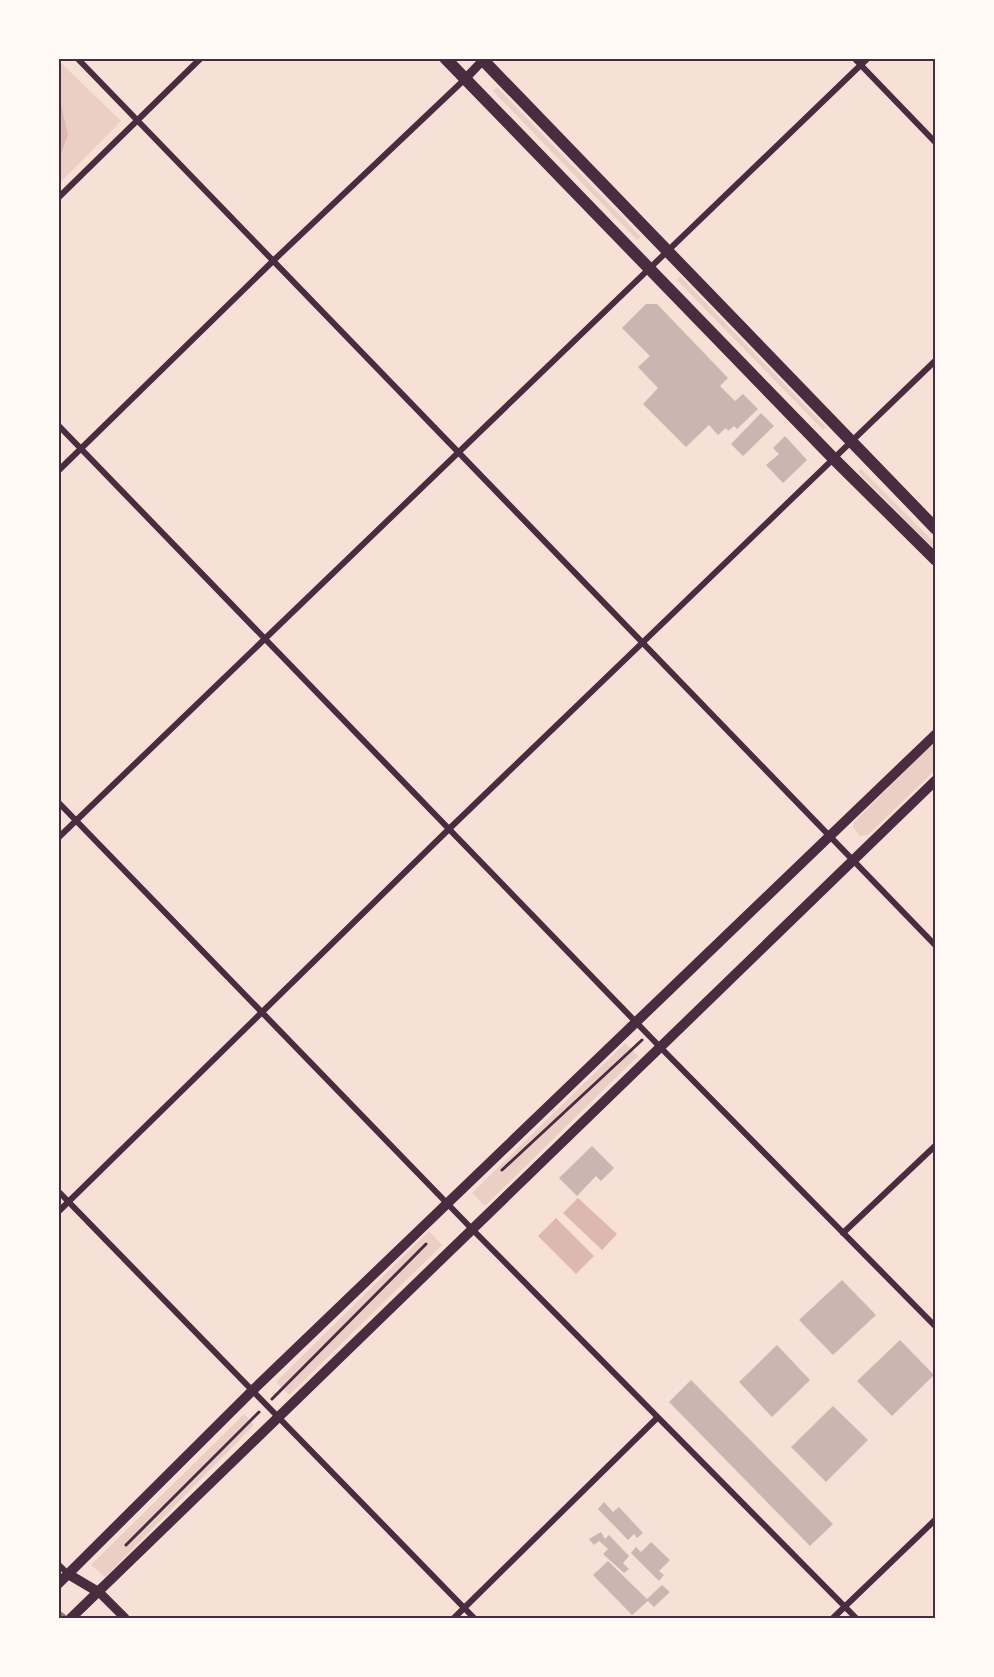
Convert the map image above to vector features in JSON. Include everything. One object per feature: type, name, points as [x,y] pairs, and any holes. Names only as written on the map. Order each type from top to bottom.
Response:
[{"type":"main road","points":[[445,58],[834,459],[936,560]]},
{"type":"main road","points":[[483,59],[936,530]]},
{"type":"main road","points":[[58,1584],[254,1389],[637,1024],[936,734]]},
{"type":"main road","points":[[71,1618],[100,1593],[278,1415],[936,780]]},
{"type":"main road","points":[[69,1574],[100,1593]]},
{"type":"street","points":[[77,58],[936,946]]},
{"type":"street","points":[[58,198],[201,58]]},
{"type":"street","points":[[854,58],[936,143]]},
{"type":"street","points":[[58,838],[868,58]]},
{"type":"street","points":[[58,471],[273,261],[465,79],[483,59]]},
{"type":"street","points":[[58,1212],[449,829],[936,360]]},
{"type":"street","points":[[58,425],[637,1024],[936,1327]]},
{"type":"street","points":[[58,802],[471,1228],[856,1618]]},
{"type":"street","points":[[843,1233],[936,1145]]},
{"type":"street","points":[[58,1191],[254,1389],[474,1618]]},
{"type":"street","points":[[454,1618],[657,1418]]},
{"type":"street","points":[[833,1618],[936,1519]]},
{"type":"street","points":[[58,1564],[69,1574]]},
{"type":"street","points":[[100,1593],[125,1618]]},
{"type":"path","points":[[500,1173],[648,1035]]},
{"type":"path","points":[[119,1552],[432,1238]]},
{"type":"shaded area","points":[[59,61],[121,121],[59,184],[61,104]]},
{"type":"shaded area","points":[[497,87],[641,237],[637,240],[493,91]]},
{"type":"shaded area","points":[[59,95],[68,135],[58,160]]},
{"type":"shaded area","points":[[680,276],[826,427],[823,430],[677,280]]},
{"type":"shaded area","points":[[861,469],[935,543],[935,550],[858,472]]},
{"type":"shaded area","points":[[935,741],[935,770],[868,835],[860,836],[853,827],[854,822]]},
{"type":"shaded area","points":[[625,1043],[638,1056],[485,1206],[472,1193]]},
{"type":"shaded area","points":[[578,1198],[617,1234],[602,1250],[563,1213]]},
{"type":"shaded area","points":[[556,1218],[594,1256],[576,1274],[538,1236]]},
{"type":"shaded area","points":[[429,1231],[442,1245],[289,1395],[276,1382]]},
{"type":"shaded area","points":[[244,1414],[254,1425],[105,1577],[91,1565]]},
{"type":"building","points":[[646,304],[657,304],[728,378],[720,386],[735,401],[743,394],[758,409],[737,429],[734,426],[728,431],[726,428],[718,435],[709,425],[686,447],[643,404],[658,388],[638,367],[650,356],[622,328]]},
{"type":"building","points":[[761,413],[774,426],[743,456],[731,444]]},
{"type":"building","points":[[785,436],[807,460],[783,483],[766,465],[779,454],[773,448]]},
{"type":"building","points":[[592,1146],[614,1168],[601,1181],[596,1176],[577,1196],[559,1178]]},
{"type":"building","points":[[842,1280],[876,1315],[833,1355],[799,1320]]},
{"type":"building","points":[[900,1340],[934,1375],[892,1416],[857,1381]]},
{"type":"building","points":[[777,1345],[810,1380],[772,1417],[739,1382]]},
{"type":"building","points":[[691,1380],[833,1524],[810,1546],[669,1402]]},
{"type":"building","points":[[833,1406],[868,1440],[826,1482],[791,1447]]},
{"type":"building","points":[[604,1502],[613,1512],[619,1507],[643,1533],[637,1538],[634,1534],[628,1540],[598,1509]]},
{"type":"building","points":[[601,1532],[605,1539],[609,1535],[629,1556],[623,1563],[629,1569],[624,1573],[603,1554],[608,1549],[599,1541],[594,1545],[589,1539]]},
{"type":"building","points":[[651,1542],[670,1560],[659,1571],[664,1575],[659,1581],[631,1553],[636,1547],[641,1552]]},
{"type":"building","points":[[608,1561],[647,1599],[662,1585],[670,1592],[654,1607],[648,1601],[632,1615],[593,1575]]},
{"type":"railway","points":[[58,1612],[66,1618]]}]
